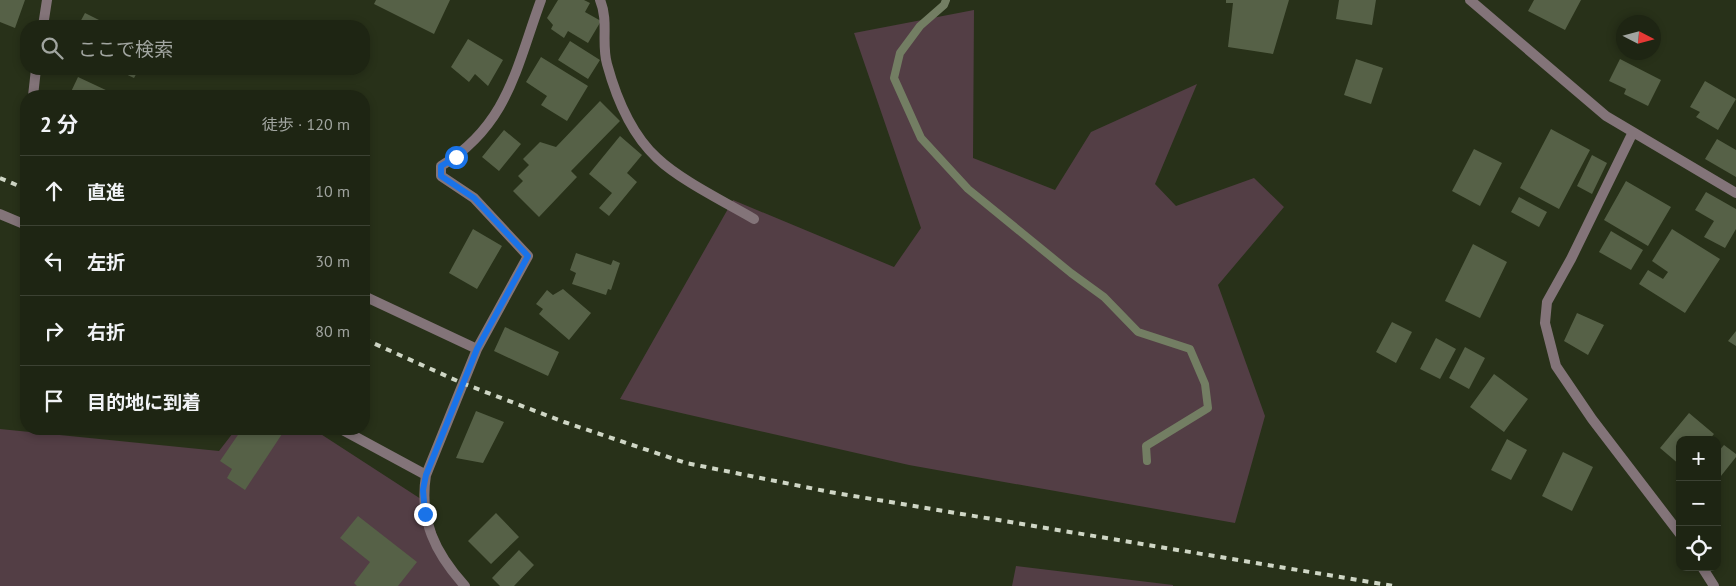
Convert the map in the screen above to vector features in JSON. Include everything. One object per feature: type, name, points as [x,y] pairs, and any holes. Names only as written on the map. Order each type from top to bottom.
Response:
[{"type":"street","points":[[43,20],[47,0]]},
{"type":"street","points":[[464,586],[435,546],[425,514],[423,490],[426,475],[477,349],[528,256],[474,198],[441,176],[441,166],[456,157],[475,140],[496,116],[508,94],[541,0]]},
{"type":"street","points":[[600,0],[604,10],[606,62],[619,99],[634,132],[657,158],[754,219]]},
{"type":"street","points":[[1472,0],[1606,116],[1736,193]]},
{"type":"street","points":[[34,90],[35,75]]},
{"type":"street","points":[[1633,132],[1571,259],[1547,302],[1545,323],[1556,366],[1592,419],[1676,529]]},
{"type":"street","points":[[0,214],[20,222]]},
{"type":"street","points":[[370,299],[477,349]]},
{"type":"street","points":[[352,435],[426,475]]},
{"type":"street","points":[[1705,571],[1714,586]]},
{"type":"shaded area","points":[[974,10],[973,158],[1055,190],[1091,132],[1197,84],[1155,184],[1176,206],[1254,178],[1284,207],[1218,285],[1265,416],[1235,523],[909,465],[620,399],[733,200],[894,267],[921,228],[854,33]]},
{"type":"shaded area","points":[[0,429],[20,431],[20,435],[60,435],[219,451],[231,435],[322,435],[424,501],[452,575],[459,586],[0,586]]},
{"type":"shaded area","points":[[1016,566],[1173,585],[1173,586],[1012,586]]},
{"type":"building","points":[[0,0],[25,0],[15,28],[0,22]]},
{"type":"building","points":[[376,0],[450,0],[434,34],[374,4]]},
{"type":"building","points":[[558,0],[584,0],[590,3],[585,12],[601,21],[588,43],[568,31],[564,38],[551,29],[553,25],[547,18]]},
{"type":"building","points":[[1226,0],[1289,0],[1273,54],[1228,47],[1233,3],[1226,3]]},
{"type":"building","points":[[1339,0],[1376,0],[1372,25],[1336,19]]},
{"type":"building","points":[[1534,0],[1581,0],[1565,30],[1528,11]]},
{"type":"building","points":[[85,13],[99,20],[81,20]]},
{"type":"building","points":[[468,39],[503,60],[488,86],[475,74],[469,82],[451,67]]},
{"type":"building","points":[[570,41],[600,60],[588,79],[558,60]]},
{"type":"building","points":[[541,57],[588,86],[567,121],[541,105],[547,96],[526,82]]},
{"type":"building","points":[[1356,59],[1383,68],[1371,104],[1344,95]]},
{"type":"building","points":[[1620,60],[1661,80],[1648,106],[1624,94],[1626,89],[1609,81]]},
{"type":"building","points":[[78,77],[106,90],[72,90]]},
{"type":"building","points":[[1705,81],[1736,99],[1718,130],[1696,117],[1700,112],[1690,107]]},
{"type":"building","points":[[600,101],[620,121],[571,171],[577,177],[539,217],[513,191],[523,181],[518,176],[529,165],[523,159],[540,142],[556,147]]},
{"type":"building","points":[[1551,129],[1590,150],[1559,209],[1520,188]]},
{"type":"building","points":[[504,130],[521,144],[499,171],[482,157]]},
{"type":"building","points":[[620,136],[642,155],[627,173],[637,182],[609,216],[599,208],[612,193],[589,174]]},
{"type":"building","points":[[1717,139],[1736,150],[1736,177],[1705,159]]},
{"type":"building","points":[[1474,149],[1502,163],[1480,206],[1452,191]]},
{"type":"building","points":[[1592,155],[1607,163],[1592,194],[1577,186]]},
{"type":"building","points":[[1626,181],[1671,207],[1648,246],[1604,220]]},
{"type":"building","points":[[1706,192],[1736,209],[1736,229],[1725,248],[1704,237],[1714,221],[1695,210]]},
{"type":"building","points":[[1519,197],[1547,212],[1539,227],[1511,212]]},
{"type":"building","points":[[473,229],[502,246],[477,289],[449,273]]},
{"type":"building","points":[[1672,229],[1720,259],[1685,313],[1639,284],[1648,270],[1663,279],[1668,272],[1652,261]]},
{"type":"building","points":[[1611,231],[1643,250],[1631,270],[1599,252]]},
{"type":"building","points":[[1473,244],[1507,262],[1480,318],[1445,301]]},
{"type":"building","points":[[576,253],[611,265],[613,260],[620,263],[611,290],[608,289],[606,295],[572,284],[576,273],[570,270]]},
{"type":"building","points":[[563,289],[591,313],[569,340],[539,314],[543,309],[536,304],[547,290],[553,295]]},
{"type":"building","points":[[1577,313],[1604,325],[1588,355],[1564,341]]},
{"type":"building","points":[[1392,322],[1412,332],[1396,363],[1376,352]]},
{"type":"building","points":[[505,327],[559,352],[548,376],[494,351]]},
{"type":"building","points":[[1736,331],[1736,346],[1728,341]]},
{"type":"building","points":[[1436,338],[1456,349],[1440,379],[1420,369]]},
{"type":"building","points":[[1465,347],[1485,358],[1469,389],[1449,378]]},
{"type":"building","points":[[1494,374],[1528,399],[1504,432],[1470,407]]},
{"type":"building","points":[[476,411],[504,422],[483,463],[456,458]]},
{"type":"building","points":[[1689,413],[1714,434],[1712,436],[1676,436],[1676,462],[1660,448]]},
{"type":"building","points":[[238,435],[281,435],[245,490],[227,478],[232,469],[220,461]]},
{"type":"building","points":[[1507,439],[1527,450],[1511,480],[1491,470]]},
{"type":"building","points":[[1724,445],[1736,454],[1736,457],[1721,476],[1721,448]]},
{"type":"building","points":[[1563,452],[1593,467],[1572,511],[1542,496]]},
{"type":"building","points":[[496,513],[519,537],[491,564],[468,541]]},
{"type":"building","points":[[358,516],[417,562],[398,586],[357,586],[354,583],[370,562],[340,538]]},
{"type":"building","points":[[519,550],[534,565],[514,586],[500,586],[492,578]]},
{"type":"waterway","points":[[946,0],[944,5],[920,26],[900,53],[894,78],[921,138],[968,189],[1071,273],[1104,297],[1138,332],[1190,349],[1205,384],[1208,408],[1146,446],[1147,461]]},
{"type":"railway","points":[[0,178],[20,186]]},
{"type":"railway","points":[[370,342],[462,383],[564,422],[686,463],[830,492],[1394,586]]},
{"type":"route","points":[[425,514],[423,490],[426,475],[462,383],[477,349],[528,256],[474,198],[441,176],[441,166],[456,157]]}]
